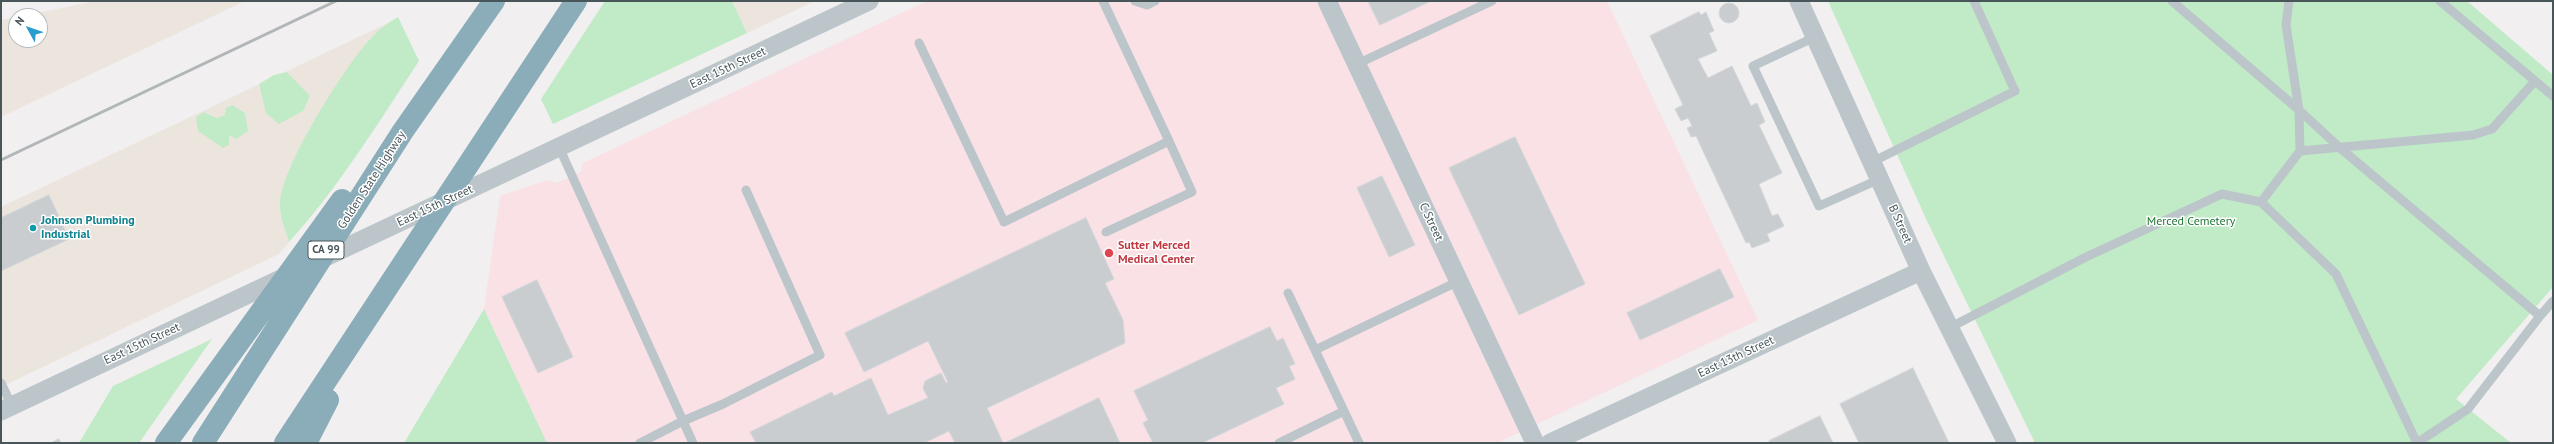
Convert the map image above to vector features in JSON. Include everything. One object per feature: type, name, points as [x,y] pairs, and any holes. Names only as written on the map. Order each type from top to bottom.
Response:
[{"type":"highway","name":"Golden State Highway","points":[[203,443],[402,131],[494,1]]},
{"type":"highway","points":[[285,443],[576,1]]},
{"type":"highway","points":[[166,443],[355,182],[402,131]]},
{"type":"highway","points":[[306,443],[382,296]]},
{"type":"street","name":"East 15th Street","points":[[6,408],[869,1]]},
{"type":"street","name":"C Street","points":[[1327,1],[1535,443]]},
{"type":"street","name":"B Street","points":[[1799,1],[1921,270],[1951,327],[2007,443]]},
{"type":"street","name":"East 13th Street","points":[[1550,443],[1577,437],[1921,270]]},
{"type":"lane","points":[[1102,1],[1192,192],[1106,232]]},
{"type":"lane","points":[[1135,1],[1147,5],[1155,1]]},
{"type":"lane","points":[[1357,64],[1492,1]]},
{"type":"lane","points":[[1872,162],[2015,91],[1974,1]]},
{"type":"lane","points":[[2172,1],[2300,110],[2340,148],[2540,316]]},
{"type":"lane","points":[[2261,202],[2300,151],[2300,110],[2286,25],[2289,1]]},
{"type":"lane","points":[[2440,1],[2553,96]]},
{"type":"lane","points":[[1816,37],[1753,66],[1819,206],[1880,179]]},
{"type":"lane","points":[[919,43],[1004,222],[1169,141]]},
{"type":"lane","points":[[2300,151],[2474,135],[2492,129],[2535,81]]},
{"type":"lane","points":[[559,148],[693,443]]},
{"type":"lane","points":[[640,443],[682,421],[723,404],[820,355],[746,190]]},
{"type":"lane","points":[[1951,327],[2086,257],[2222,194],[2261,202],[2336,274],[2417,443],[2468,409],[2553,301]]},
{"type":"lane","points":[[1315,350],[1459,281]]},
{"type":"lane","points":[[1288,292],[1359,443]]},
{"type":"lane","points":[[1,383],[6,408]]},
{"type":"lane","points":[[1279,443],[1344,411]]},
{"type":"shaded area","points":[[96,1],[245,1],[1,117],[1,20],[8,19],[8,48],[48,48],[48,11]]},
{"type":"shaded area","points":[[732,1],[815,1],[747,33]]},
{"type":"shaded area","name":"Sutter Merced Medical Center","points":[[927,1],[1607,1],[1758,320],[1497,443],[547,443],[484,309],[500,196],[547,180],[557,183],[580,172],[583,163]]},
{"type":"shaded area","points":[[388,23],[372,37],[280,206],[289,242],[279,254],[1,387],[1,207]]},
{"type":"green space","points":[[605,1],[732,1],[747,33],[553,124],[541,99]]},
{"type":"green space","name":"Merced Cemetery","points":[[1828,1],[2467,1],[2553,75],[2553,287],[2456,399],[2511,443],[2035,443],[1927,221]]},
{"type":"green space","points":[[398,17],[419,61],[341,177],[325,199],[289,242],[282,220],[280,206],[282,190],[301,144],[331,93],[360,51],[378,31]]},
{"type":"green space","points":[[287,72],[310,96],[303,111],[279,124],[266,113],[259,84],[274,75]]},
{"type":"green space","points":[[232,105],[245,113],[248,131],[236,139],[229,135],[229,145],[223,148],[198,131],[196,118],[203,112],[217,118],[225,115],[226,108]]},
{"type":"green space","points":[[484,309],[547,443],[404,443]]},
{"type":"green space","points":[[212,339],[139,443],[79,443],[113,386]]},
{"type":"building","points":[[1368,1],[1431,1],[1380,25]]},
{"type":"building","points":[[1729,3],[1736,6],[1739,13],[1736,20],[1729,23],[1722,20],[1719,13],[1722,6]]},
{"type":"building","points":[[1699,12],[1701,15],[1706,12],[1714,31],[1709,33],[1717,51],[1698,59],[1708,78],[1732,66],[1751,106],[1757,103],[1765,122],[1759,125],[1782,173],[1759,184],[1772,216],[1778,214],[1784,226],[1767,234],[1770,241],[1752,248],[1749,242],[1746,243],[1696,136],[1691,137],[1687,128],[1692,126],[1688,118],[1681,121],[1675,109],[1683,105],[1650,36]]},
{"type":"building","points":[[1515,137],[1585,284],[1519,315],[1449,168]]},
{"type":"building","points":[[1382,176],[1415,245],[1389,257],[1357,188]]},
{"type":"building","name":"Johnson Plumbing Industrial","points":[[49,195],[69,239],[1,271],[1,218]]},
{"type":"building","points":[[1086,218],[1114,279],[1105,283],[1123,320],[1125,343],[987,408],[1003,443],[955,443],[949,431],[924,443],[756,443],[750,432],[832,392],[834,396],[871,378],[888,415],[928,398],[923,388],[925,381],[941,373],[946,383],[948,382],[928,341],[864,372],[845,333]]},
{"type":"building","points":[[1720,269],[1734,297],[1640,340],[1627,313]]},
{"type":"building","points":[[537,280],[573,357],[538,373],[502,297]]},
{"type":"building","points":[[1270,327],[1277,341],[1283,338],[1295,364],[1289,366],[1295,379],[1276,388],[1284,404],[1202,443],[1153,443],[1143,423],[1148,420],[1134,391]]},
{"type":"building","points":[[1913,368],[1949,443],[1859,443],[1840,404]]},
{"type":"building","points":[[1099,398],[1120,443],[1005,443]]},
{"type":"building","points":[[1820,416],[1833,443],[1770,443],[1769,441]]},
{"type":"building","points":[[59,439],[61,443],[51,443]]},
{"type":"railway","points":[[1,160],[336,1]]},
{"type":"place","name":"Johnson Plumbing Industrial","points":[[33,228]]},
{"type":"place","name":"Sutter Merced Medical Center","points":[[1109,253]]}]
